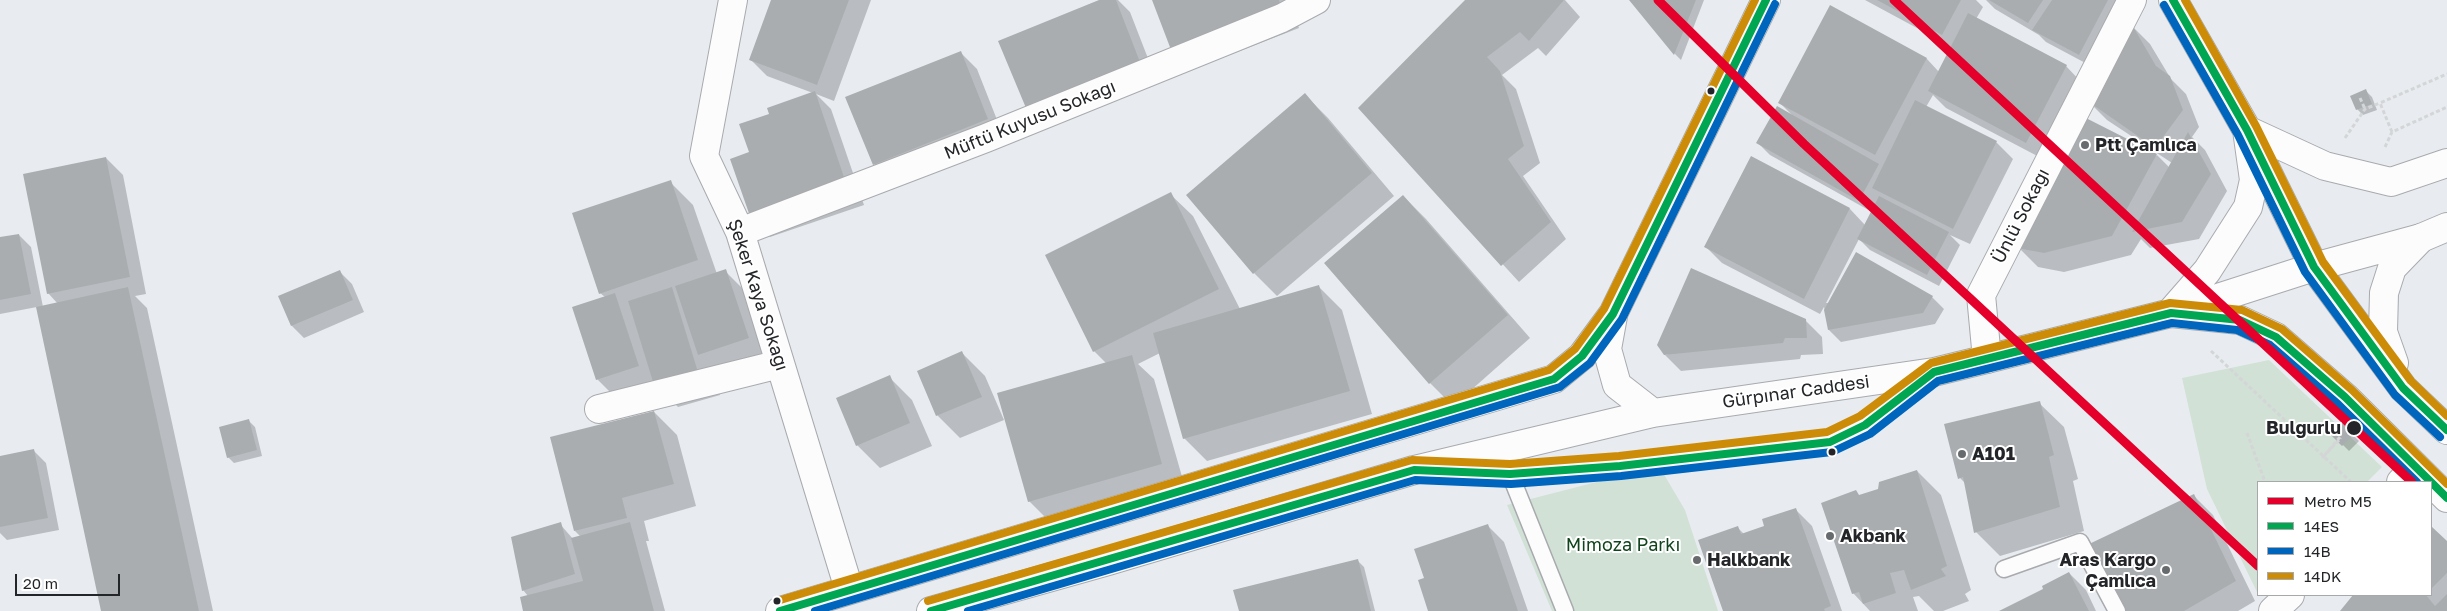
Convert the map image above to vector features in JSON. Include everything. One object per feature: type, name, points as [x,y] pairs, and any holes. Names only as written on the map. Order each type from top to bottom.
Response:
[{"type":"main road","name":"Şeker Kaya Sokağı","points":[[733,0],[704,156],[740,232],[849,589]]},
{"type":"main road","name":"Müftü Kuyusu Sokağı","points":[[740,232],[986,138],[1282,18],[1316,0]]},
{"type":"main road","points":[[780,611],[1554,379],[1582,356],[1613,314],[1766,0]]},
{"type":"main road","name":"Ünlü Sokağı","points":[[1987,360],[1981,295],[2132,0]]},
{"type":"main road","points":[[2173,0],[2247,130],[2314,267],[2403,388],[2447,430]]},
{"type":"main road","points":[[2247,130],[2325,166],[2391,182],[2447,163]]},
{"type":"main road","points":[[2171,312],[2208,272],[2248,207],[2254,180],[2247,130]]},
{"type":"main road","name":"Gürpınar Caddesi","points":[[931,611],[1108,561],[1414,470],[1653,413],[1934,372],[1987,360],[2171,312],[2314,267],[2440,232]]},
{"type":"main road","name":"Gürpınar Caddesi","points":[[2403,388],[2383,332],[2384,293],[2392,268],[2440,232]]},
{"type":"main road","points":[[2171,312],[2240,320],[2276,337],[2345,397],[2408,475]]},
{"type":"main road","points":[[1613,314],[1606,349],[1617,385],[1653,413]]},
{"type":"main road","points":[[599,409],[780,364]]},
{"type":"main road","points":[[2432,489],[2447,498]]},
{"type":"main road","points":[[2273,611],[2289,596]]},
{"type":"lane","points":[[1414,470],[1510,474],[1639,464],[1830,442],[1865,425],[1934,372]]},
{"type":"lane","points":[[1510,474],[1565,611]]},
{"type":"lane","points":[[2004,570],[2080,542],[2117,611]]},
{"type":"path","points":[[2325,166],[2365,109],[2447,74]]},
{"type":"path","points":[[2360,98],[2365,109]]},
{"type":"path","points":[[2380,103],[2392,132]]},
{"type":"path","points":[[2388,141],[2392,132],[2447,106]]},
{"type":"path","points":[[2207,347],[2350,481]]},
{"type":"path","points":[[2247,433],[2265,481]]},
{"type":"green space","points":[[2269,360],[2382,467],[2368,481],[2257,481],[2257,592],[2207,489],[2182,378]]},
{"type":"green space","name":"Mimoza Parkı","points":[[1659,466],[1685,510],[1718,611],[1552,611],[1507,505]]},
{"type":"building","points":[[771,0],[849,0],[817,85],[749,60]]},
{"type":"building","points":[[1099,0],[1116,0],[1140,62],[1026,108],[998,41]]},
{"type":"building","points":[[1152,0],[1279,0],[1283,12],[1173,55]]},
{"type":"building","points":[[1465,0],[1564,0],[1529,41],[1520,32],[1487,57],[1500,71],[1524,146],[1508,159],[1551,222],[1501,266],[1358,108]]},
{"type":"building","points":[[1629,0],[1696,0],[1674,55]]},
{"type":"building","points":[[1877,0],[1961,0],[1942,35]]},
{"type":"building","points":[[1989,0],[2043,0],[2028,23]]},
{"type":"building","points":[[2052,0],[2108,0],[2079,55],[2032,30]]},
{"type":"building","points":[[1830,5],[1927,58],[1875,155],[1778,103]]},
{"type":"building","points":[[1968,13],[2067,65],[2026,143],[1928,91]]},
{"type":"building","points":[[2131,23],[2156,66],[2170,76],[2183,110],[2155,148],[2086,100]]},
{"type":"building","points":[[961,51],[988,119],[873,165],[845,97]]},
{"type":"building","points":[[2366,89],[2372,104],[2356,110],[2350,96]]},
{"type":"building","points":[[815,91],[848,189],[752,222],[730,159],[749,152],[739,124],[769,114],[767,108]]},
{"type":"building","points":[[1305,93],[1372,173],[1253,274],[1186,195]]},
{"type":"building","points":[[1915,100],[1997,141],[1953,229],[1872,188]]},
{"type":"building","points":[[1777,106],[1879,164],[1859,201],[1756,143]]},
{"type":"building","points":[[2080,115],[2157,154],[2112,236],[2044,253],[2017,248]]},
{"type":"building","points":[[2188,132],[2211,174],[2182,222],[2132,232]]},
{"type":"building","points":[[1751,156],[1850,208],[1804,299],[1704,247]]},
{"type":"building","points":[[106,157],[130,277],[47,294],[23,174]]},
{"type":"building","points":[[671,180],[698,260],[599,294],[572,213]]},
{"type":"building","points":[[1171,192],[1219,289],[1093,352],[1045,255]]},
{"type":"building","points":[[1403,195],[1508,315],[1429,384],[1324,263]]},
{"type":"building","points":[[1879,196],[1949,232],[1927,275],[1857,239]]},
{"type":"building","points":[[19,234],[31,294],[0,300],[0,237]]},
{"type":"building","points":[[1856,252],[1933,296],[1923,313],[1828,330],[1824,310]]},
{"type":"building","points":[[1691,268],[1806,319],[1807,338],[1785,338],[1783,343],[1664,355],[1657,345]]},
{"type":"building","points":[[726,269],[749,338],[698,355],[675,286]]},
{"type":"building","points":[[340,270],[353,300],[291,326],[278,296]]},
{"type":"building","points":[[1319,285],[1350,391],[1183,439],[1153,333]]},
{"type":"building","points":[[128,287],[199,611],[101,611],[36,307]]},
{"type":"building","points":[[672,287],[698,372],[654,385],[628,301]]},
{"type":"building","points":[[615,293],[639,366],[596,380],[572,307]]},
{"type":"building","points":[[962,351],[982,397],[936,416],[917,371]]},
{"type":"building","points":[[1132,355],[1162,464],[1028,502],[997,393]]},
{"type":"building","points":[[890,375],[910,423],[856,446],[836,398]]},
{"type":"building","points":[[2040,401],[2054,455],[2049,457],[2060,507],[1974,533],[1963,477],[1958,479],[1944,424]]},
{"type":"building","points":[[654,411],[674,484],[622,498],[627,518],[574,531],[550,437]]},
{"type":"building","points":[[249,419],[257,450],[227,458],[219,427]]},
{"type":"building","points":[[2343,423],[2354,434],[2342,446],[2331,435]]},
{"type":"building","points":[[34,449],[48,518],[0,527],[0,456]]},
{"type":"building","points":[[1917,470],[1947,566],[1941,569],[1946,576],[1911,590],[1904,570],[1890,573],[1896,593],[1863,604],[1859,592],[1852,594],[1821,503],[1856,490],[1859,495],[1878,489],[1879,482]]},
{"type":"building","points":[[2194,494],[2236,581],[2184,611],[2126,611],[2087,545]]},
{"type":"building","points":[[1796,508],[1831,606],[1824,609],[1825,611],[1723,611],[1698,540],[1738,526],[1741,534],[1764,526],[1762,519]]},
{"type":"building","points":[[561,522],[575,574],[522,591],[511,537]]},
{"type":"building","points":[[630,522],[654,611],[523,611],[520,597],[583,581],[571,538]]},
{"type":"building","points":[[1488,524],[1518,611],[1428,611],[1418,580],[1424,578],[1414,549]]},
{"type":"building","points":[[2432,527],[2447,541],[2447,573],[2432,588]]},
{"type":"building","points":[[1358,559],[1371,611],[1239,611],[1233,590]]},
{"type":"building","points":[[2069,572],[2089,611],[1999,611],[2043,589],[2042,586]]},
{"type":"building","points":[[2447,594],[2447,611],[2340,611],[2352,596],[2427,596],[2435,606]]},
{"type":"metro line","name":"M5","points":[[1658,0],[1804,144],[2257,565]]},
{"type":"metro line","name":"M5","points":[[1894,0],[2411,481]]},
{"type":"transit line","name":"14DK","points":[[777,601],[1549,370],[1575,349],[1604,309],[1755,0]]},
{"type":"transit line","name":"14ES","points":[[780,611],[1554,379],[1582,356],[1613,314],[1766,0]]},
{"type":"transit line","name":"14ES","points":[[2173,0],[2247,130],[2314,267],[2403,388],[2447,430]]},
{"type":"transit line","name":"14DK","points":[[2185,0],[2256,126],[2323,262],[2411,381],[2447,416]]},
{"type":"transit line","name":"14B","points":[[815,611],[1560,387],[1590,363],[1622,319],[1775,4]]},
{"type":"transit line","name":"14B","points":[[2164,5],[2238,135],[2305,272],[2395,395],[2440,437]]},
{"type":"transit line","name":"14DK","points":[[928,601],[1412,460],[1510,464],[1619,456],[1827,432],[1860,416],[1931,363],[2170,303],[2242,310],[2282,329],[2352,390],[2447,484]]},
{"type":"transit line","name":"14ES","points":[[931,611],[1414,470],[1510,474],[1620,466],[1830,442],[1865,425],[1934,372],[2171,313],[2240,320],[2276,337],[2345,397],[2430,481]]},
{"type":"transit line","name":"14B","points":[[968,611],[1415,480],[1511,484],[1621,476],[1832,452],[1870,434],[1938,381],[2172,323],[2237,330],[2270,345],[2338,404],[2416,481]]},
{"type":"transit line","name":"14ES","points":[[2432,483],[2447,498]]},
{"type":"place","name":"Ptt Çamlıca","points":[[2085,145]]},
{"type":"place","name":"Bulgurlu","points":[[2354,428]]},
{"type":"place","name":"A101","points":[[1962,454]]},
{"type":"place","name":"Akbank","points":[[1830,536]]},
{"type":"place","name":"Halkbank","points":[[1697,560]]},
{"type":"place","name":"Aras Kargo Çamlıca","points":[[2166,570]]}]
